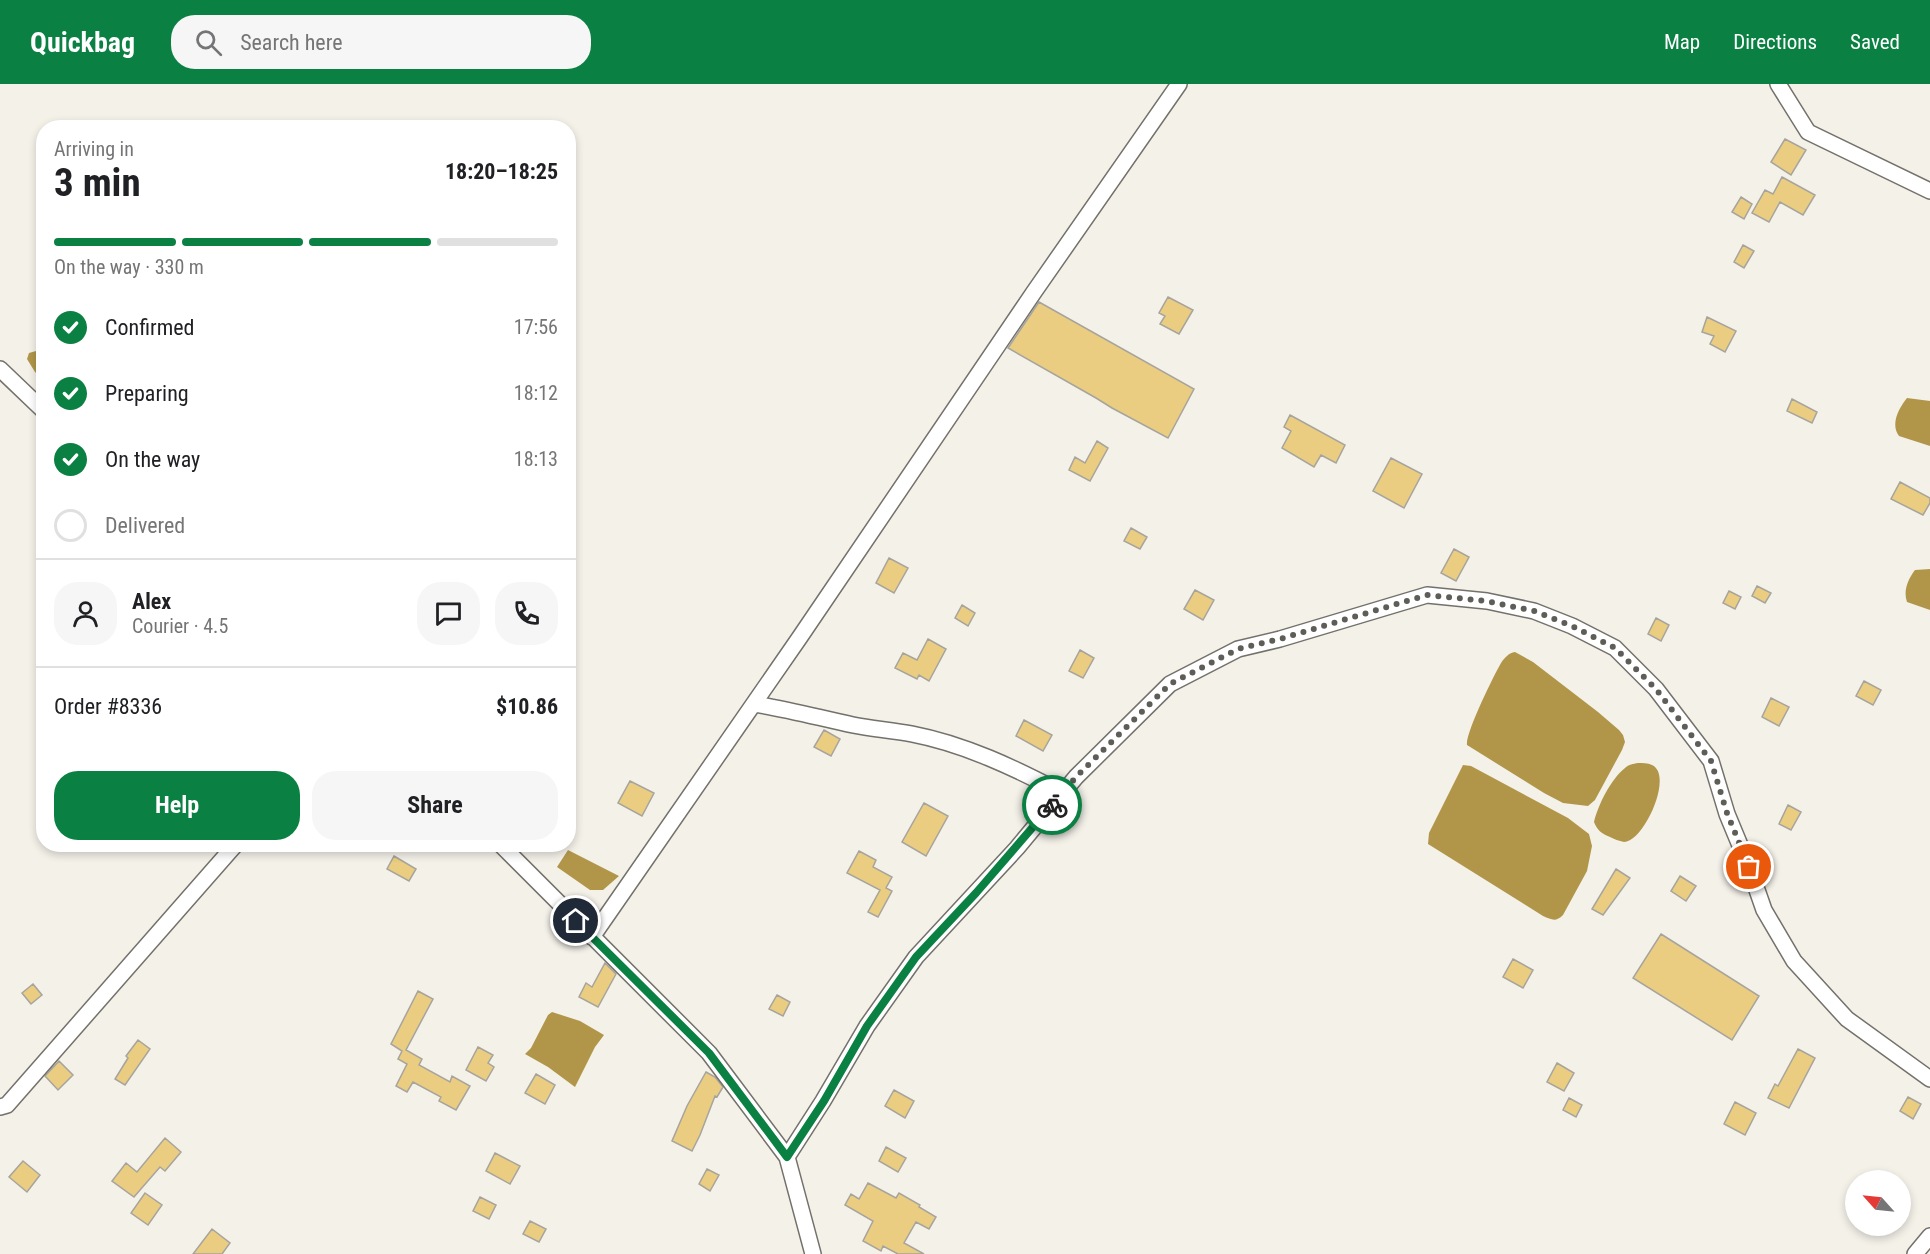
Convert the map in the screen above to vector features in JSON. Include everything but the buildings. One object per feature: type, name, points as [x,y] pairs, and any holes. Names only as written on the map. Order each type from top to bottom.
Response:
[{"type":"street","points":[[592,937],[754,704],[1014,320],[1179,84]]},
{"type":"street","points":[[1778,84],[1808,132],[1930,191]]},
{"type":"street","points":[[0,369],[36,403]]},
{"type":"street","points":[[787,1157],[824,1101],[867,1026],[916,957],[1003,863],[1062,793],[1170,684],[1238,649],[1280,639],[1427,595],[1486,601],[1534,611],[1572,626],[1615,648],[1656,689],[1711,761],[1727,813],[1764,910],[1794,961],[1846,1019],[1930,1079]]},
{"type":"street","points":[[754,704],[791,710],[853,725],[913,734],[951,745],[1016,769],[1062,793]]},
{"type":"street","points":[[0,1107],[7,1105],[229,852]]},
{"type":"street","points":[[508,852],[709,1053],[787,1157],[813,1254]]},
{"type":"street","points":[[1915,1254],[1930,1236]]},
{"type":"shaded area","points":[[36,351],[36,373],[27,359],[29,353]]},
{"type":"shaded area","points":[[1907,398],[1930,401],[1930,446],[1899,436],[1896,431],[1895,421]]},
{"type":"shaded area","points":[[1930,569],[1930,610],[1907,602],[1906,589],[1915,570]]},
{"type":"shaded area","points":[[1515,652],[1533,662],[1598,712],[1623,735],[1625,742],[1622,750],[1595,800],[1588,806],[1563,803],[1467,745],[1475,717],[1497,670],[1506,657]]},
{"type":"shaded area","points":[[1638,763],[1650,764],[1658,771],[1660,781],[1658,794],[1654,807],[1640,831],[1632,839],[1624,842],[1602,833],[1594,822],[1610,785],[1627,767]]},
{"type":"shaded area","points":[[1463,765],[1471,766],[1568,818],[1589,834],[1592,846],[1587,871],[1563,915],[1558,919],[1543,916],[1428,844],[1429,833]]},
{"type":"shaded area","points":[[567,852],[572,852],[619,876],[603,890],[590,890],[557,867]]},
{"type":"shaded area","points":[[552,1012],[580,1021],[604,1035],[595,1047],[575,1087],[548,1067],[525,1054],[531,1048],[548,1015]]},
{"type":"way so far","points":[[1052,805],[1076,777],[1170,684],[1238,649],[1280,639],[1427,595],[1486,601],[1534,611],[1572,626],[1615,648],[1656,689],[1711,761],[1727,813],[1749,867]]},
{"type":"route","points":[[576,921],[709,1053],[787,1157],[824,1101],[867,1026],[916,957],[1017,848],[1052,805]]}]
